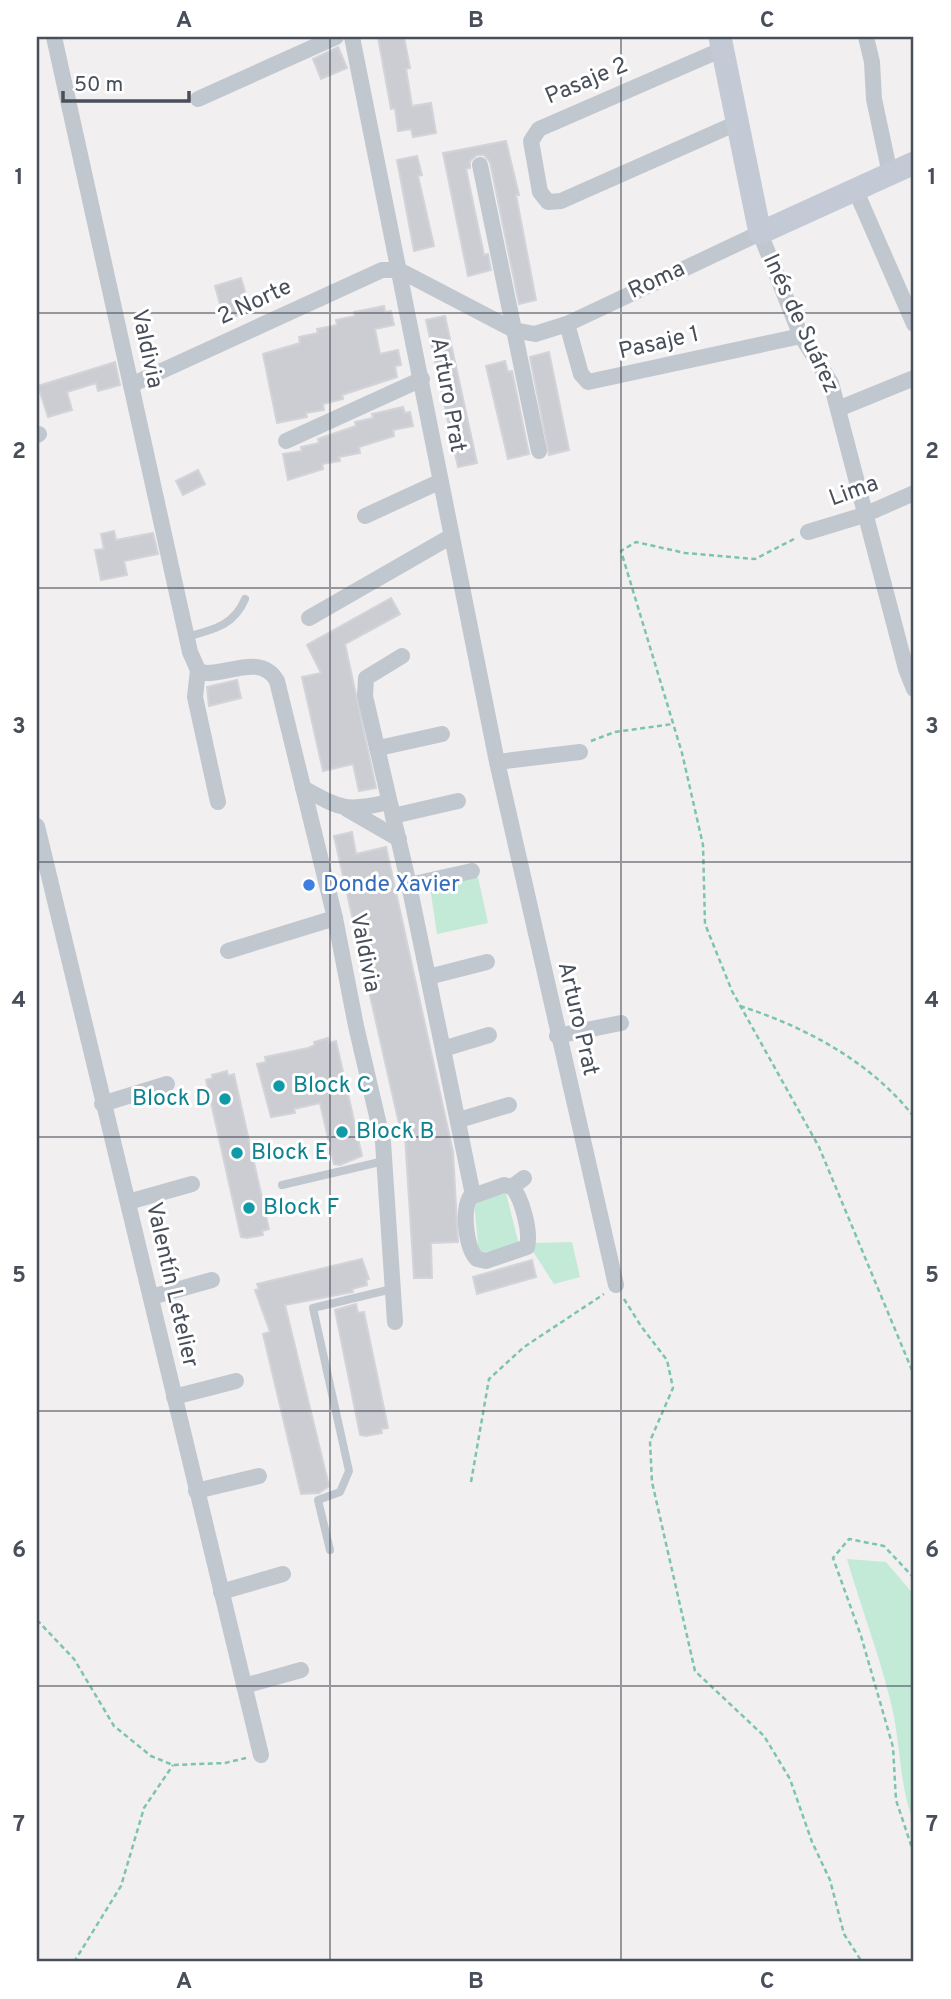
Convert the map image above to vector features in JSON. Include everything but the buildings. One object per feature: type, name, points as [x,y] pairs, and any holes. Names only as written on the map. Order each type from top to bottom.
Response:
[{"type":"street","name":"Valdivia","points":[[54,37],[187,637],[198,670],[195,697],[218,802]]},
{"type":"street","points":[[198,99],[336,37]]},
{"type":"street","name":"Arturo Prat","points":[[352,37],[497,762],[557,1036],[616,1285]]},
{"type":"street","points":[[866,37],[872,62],[874,99],[890,174]]},
{"type":"street","name":"Inés de Suárez","points":[[721,43],[760,233],[801,336],[831,383],[864,515],[906,669],[914,689]]},
{"type":"street","name":"Pasaje 2","points":[[721,43],[539,128],[531,141],[540,192],[548,202],[561,201],[737,123]]},
{"type":"street","name":"Roma","points":[[400,270],[514,330],[535,334],[567,324],[914,163]]},
{"type":"street","points":[[480,165],[539,451]]},
{"type":"street","points":[[855,189],[914,324]]},
{"type":"street","name":"2 Norte","points":[[131,385],[382,270],[400,270]]},
{"type":"street","name":"Pasaje 1","points":[[567,324],[581,374],[588,382],[801,336]]},
{"type":"street","points":[[838,409],[914,378]]},
{"type":"street","points":[[286,441],[422,379]]},
{"type":"street","points":[[365,516],[439,482]]},
{"type":"street","name":"Lima","points":[[808,532],[864,515],[914,493]]},
{"type":"street","points":[[309,618],[450,537]]},
{"type":"street","points":[[402,656],[366,678],[364,685],[410,885],[459,1121],[473,1195],[466,1211],[471,1250],[474,1257],[486,1261],[527,1247],[529,1239],[518,1197],[518,1183],[473,1195]]},
{"type":"street","name":"Valdivia","points":[[198,670],[208,674],[256,666],[274,675],[335,918],[386,1161],[395,1322]]},
{"type":"street","points":[[379,748],[442,734]]},
{"type":"street","points":[[497,762],[580,752]]},
{"type":"street","points":[[303,788],[335,806],[347,809],[391,809],[458,801]]},
{"type":"street","points":[[347,809],[399,839]]},
{"type":"street","name":"Valentín Letelier","points":[[37,826],[261,1755]]},
{"type":"street","points":[[410,885],[472,871]]},
{"type":"street","points":[[228,951],[335,918]]},
{"type":"street","points":[[428,976],[486,962]]},
{"type":"street","points":[[557,1036],[621,1023]]},
{"type":"street","points":[[443,1049],[489,1035]]},
{"type":"street","points":[[102,1104],[167,1084]]},
{"type":"street","points":[[459,1121],[509,1105]]},
{"type":"street","points":[[128,1202],[192,1184]]},
{"type":"street","points":[[150,1297],[212,1280]]},
{"type":"street","points":[[174,1397],[236,1381]]},
{"type":"street","points":[[196,1492],[258,1476]]},
{"type":"street","points":[[221,1592],[283,1574]]},
{"type":"street","points":[[244,1686],[301,1670]]},
{"type":"lane","points":[[187,637],[227,624],[238,613],[245,599]]},
{"type":"lane","points":[[282,1185],[386,1161]]},
{"type":"lane","points":[[330,1550],[318,1500],[341,1492],[349,1471],[313,1308],[392,1289]]},
{"type":"path","points":[[808,532],[755,559],[685,553],[636,542],[621,551],[673,724],[703,845],[705,924],[740,1006],[819,1147],[914,1375]]},
{"type":"path","points":[[580,752],[584,744],[615,733],[673,724]]},
{"type":"path","points":[[740,1006],[786,1021],[843,1053],[894,1092],[914,1117]]},
{"type":"path","points":[[471,1482],[489,1379],[524,1347],[616,1285],[640,1326],[667,1360],[673,1388],[650,1441],[652,1482],[695,1671],[764,1736],[790,1779],[812,1842],[830,1880],[844,1934],[862,1962]]},
{"type":"path","points":[[914,1578],[884,1546],[849,1539],[833,1558],[861,1636],[893,1747],[896,1800],[914,1854]]},
{"type":"path","points":[[37,1620],[74,1659],[114,1726],[151,1756],[173,1765],[225,1763],[261,1755]]},
{"type":"path","points":[[74,1962],[121,1886],[144,1808],[173,1765]]},
{"type":"path","points":[[37,1896],[37,1962]]},
{"type":"green space","points":[[478,877],[488,923],[437,934],[430,887]]},
{"type":"green space","points":[[506,1193],[519,1245],[479,1254],[474,1202]]},
{"type":"green space","points":[[572,1242],[580,1277],[554,1284],[532,1250],[534,1243]]},
{"type":"green space","points":[[847,1559],[886,1562],[914,1595],[914,1824],[905,1795],[891,1703]]},
{"type":"place","name":"Donde Xavier","points":[[309,885]]},
{"type":"place","name":"Block C","points":[[279,1086]]},
{"type":"place","name":"Block D","points":[[225,1099]]},
{"type":"place","name":"Block B","points":[[342,1132]]},
{"type":"place","name":"Block E","points":[[237,1153]]},
{"type":"place","name":"Block F","points":[[249,1208]]}]
